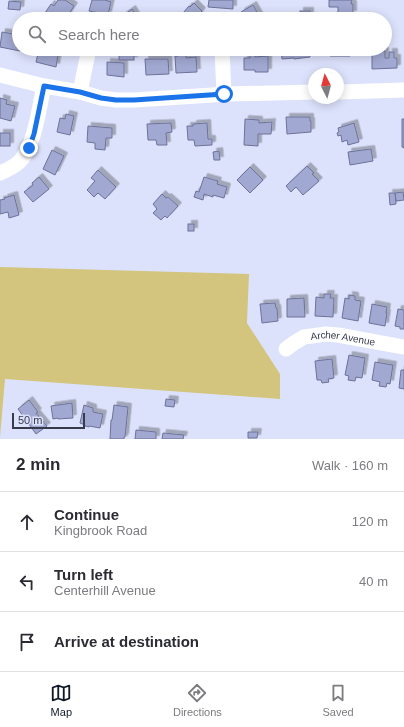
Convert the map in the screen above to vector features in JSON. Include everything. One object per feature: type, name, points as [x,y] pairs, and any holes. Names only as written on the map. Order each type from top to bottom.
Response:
[{"type":"street","points":[[80,92],[88,56]]},
{"type":"street","points":[[222,56],[224,94]]},
{"type":"street","points":[[0,75],[44,86],[116,100],[224,94],[308,92]]},
{"type":"street","points":[[0,173],[10,169],[19,162],[29,148],[34,134],[44,86]]},
{"type":"street","points":[[344,92],[404,90]]},
{"type":"street","name":"Archer Avenue","points":[[286,350],[304,337],[326,334],[338,334],[404,347]]},
{"type":"shaded area","points":[[0,267],[249,274],[247,323],[280,374],[280,399],[5,379],[0,437]]},
{"type":"building","points":[[58,0],[65,0],[74,6],[70,12],[46,12],[51,4],[54,6]]},
{"type":"building","points":[[92,0],[105,0],[111,2],[109,12],[89,11]]},
{"type":"building","points":[[209,0],[233,0],[233,9],[208,7]]},
{"type":"building","points":[[329,0],[352,0],[351,4],[353,4],[353,12],[338,12],[338,7],[329,7]]},
{"type":"building","points":[[9,1],[21,2],[20,10],[8,9]]},
{"type":"building","points":[[194,3],[202,11],[184,12],[189,6],[190,7]]},
{"type":"building","points":[[253,5],[257,12],[241,12]]},
{"type":"building","points":[[2,32],[12,34],[12,49],[0,47]]},
{"type":"building","points":[[392,52],[394,52],[394,58],[397,58],[397,68],[372,69],[372,56],[385,56],[385,58],[389,58],[389,56],[392,56]]},
{"type":"building","points":[[37,56],[58,56],[56,67],[36,62]]},
{"type":"building","points":[[119,56],[134,56],[134,60],[119,60]]},
{"type":"building","points":[[175,56],[186,56],[186,58],[196,57],[197,72],[176,73]]},
{"type":"building","points":[[250,56],[268,56],[268,72],[244,70],[244,58],[250,58]]},
{"type":"building","points":[[282,56],[310,57],[294,59],[282,59]]},
{"type":"building","points":[[145,59],[168,59],[169,74],[146,75]]},
{"type":"building","points":[[107,62],[124,63],[124,77],[107,75]]},
{"type":"building","points":[[0,98],[7,100],[6,104],[15,106],[11,121],[0,118]]},
{"type":"building","points":[[66,114],[74,116],[70,135],[57,132],[60,118],[65,119]]},
{"type":"building","points":[[286,117],[310,117],[311,132],[287,134]]},
{"type":"building","points":[[245,119],[259,120],[259,123],[272,122],[271,134],[258,134],[258,146],[244,145]]},
{"type":"building","points":[[402,119],[404,119],[404,148],[402,147]]},
{"type":"building","points":[[171,123],[172,132],[166,133],[167,145],[157,145],[156,140],[148,140],[147,124]]},
{"type":"building","points":[[207,123],[208,139],[212,139],[212,145],[195,146],[194,140],[188,140],[187,126]]},
{"type":"building","points":[[354,123],[359,142],[348,145],[347,140],[342,142],[341,135],[338,136],[338,128]]},
{"type":"building","points":[[88,126],[112,128],[112,138],[106,138],[105,150],[95,149],[95,143],[87,142]]},
{"type":"building","points":[[0,133],[10,133],[10,146],[0,146]]},
{"type":"building","points":[[371,149],[373,161],[350,165],[348,152]]},
{"type":"building","points":[[52,150],[64,156],[55,175],[43,169]]},
{"type":"building","points":[[219,151],[220,160],[214,160],[213,152]]},
{"type":"building","points":[[307,166],[319,181],[303,195],[296,187],[291,192],[286,186]]},
{"type":"building","points":[[250,167],[263,180],[250,193],[237,180]]},
{"type":"building","points":[[98,170],[116,187],[105,199],[98,193],[94,197],[87,190],[95,181],[91,178]]},
{"type":"building","points":[[39,177],[49,189],[33,202],[24,192],[33,185],[32,183]]},
{"type":"building","points":[[204,177],[218,181],[217,184],[227,187],[224,198],[204,194],[203,200],[194,197],[196,191],[199,192]]},
{"type":"building","points":[[403,192],[404,200],[396,201],[395,193]]},
{"type":"building","points":[[389,193],[395,193],[396,204],[390,205]]},
{"type":"building","points":[[162,194],[178,206],[167,218],[165,216],[161,220],[153,213],[157,209],[153,204]]},
{"type":"building","points":[[14,195],[19,215],[9,218],[8,212],[0,214],[0,200]]},
{"type":"building","points":[[188,224],[194,224],[194,231],[188,231]]},
{"type":"building","points":[[324,294],[331,294],[330,298],[334,298],[333,317],[315,316],[316,297],[324,298]]},
{"type":"building","points":[[349,295],[355,296],[355,300],[361,301],[358,321],[342,318],[345,298],[349,299]]},
{"type":"building","points":[[304,298],[305,317],[287,317],[287,299]]},
{"type":"building","points":[[275,303],[278,321],[262,323],[260,304]]},
{"type":"building","points":[[372,304],[387,307],[385,326],[369,323]]},
{"type":"building","points":[[398,309],[404,310],[404,329],[400,329],[400,327],[395,326]]},
{"type":"building","points":[[349,355],[365,358],[362,378],[356,377],[355,381],[348,380],[349,376],[345,375]]},
{"type":"building","points":[[332,359],[334,378],[328,379],[329,382],[322,383],[321,380],[317,380],[315,361]]},
{"type":"building","points":[[375,362],[393,365],[390,384],[387,383],[386,387],[379,386],[380,382],[372,380]]},
{"type":"building","points":[[401,370],[404,370],[404,389],[399,388]]},
{"type":"building","points":[[166,399],[175,400],[174,407],[165,406]]},
{"type":"building","points":[[29,400],[38,412],[36,413],[47,426],[36,434],[18,409]]},
{"type":"building","points":[[72,403],[73,418],[53,419],[51,406]]},
{"type":"building","points":[[84,405],[93,408],[93,412],[103,414],[100,428],[85,426],[80,423]]},
{"type":"building","points":[[114,405],[128,407],[124,439],[110,439],[111,420]]},
{"type":"building","points":[[136,430],[156,432],[156,439],[135,439]]},
{"type":"building","points":[[248,432],[258,432],[257,438],[248,438]]},
{"type":"building","points":[[163,433],[184,435],[183,439],[162,439]]},
{"type":"route","points":[[29,148],[34,134],[44,86],[116,100],[224,94]]}]
